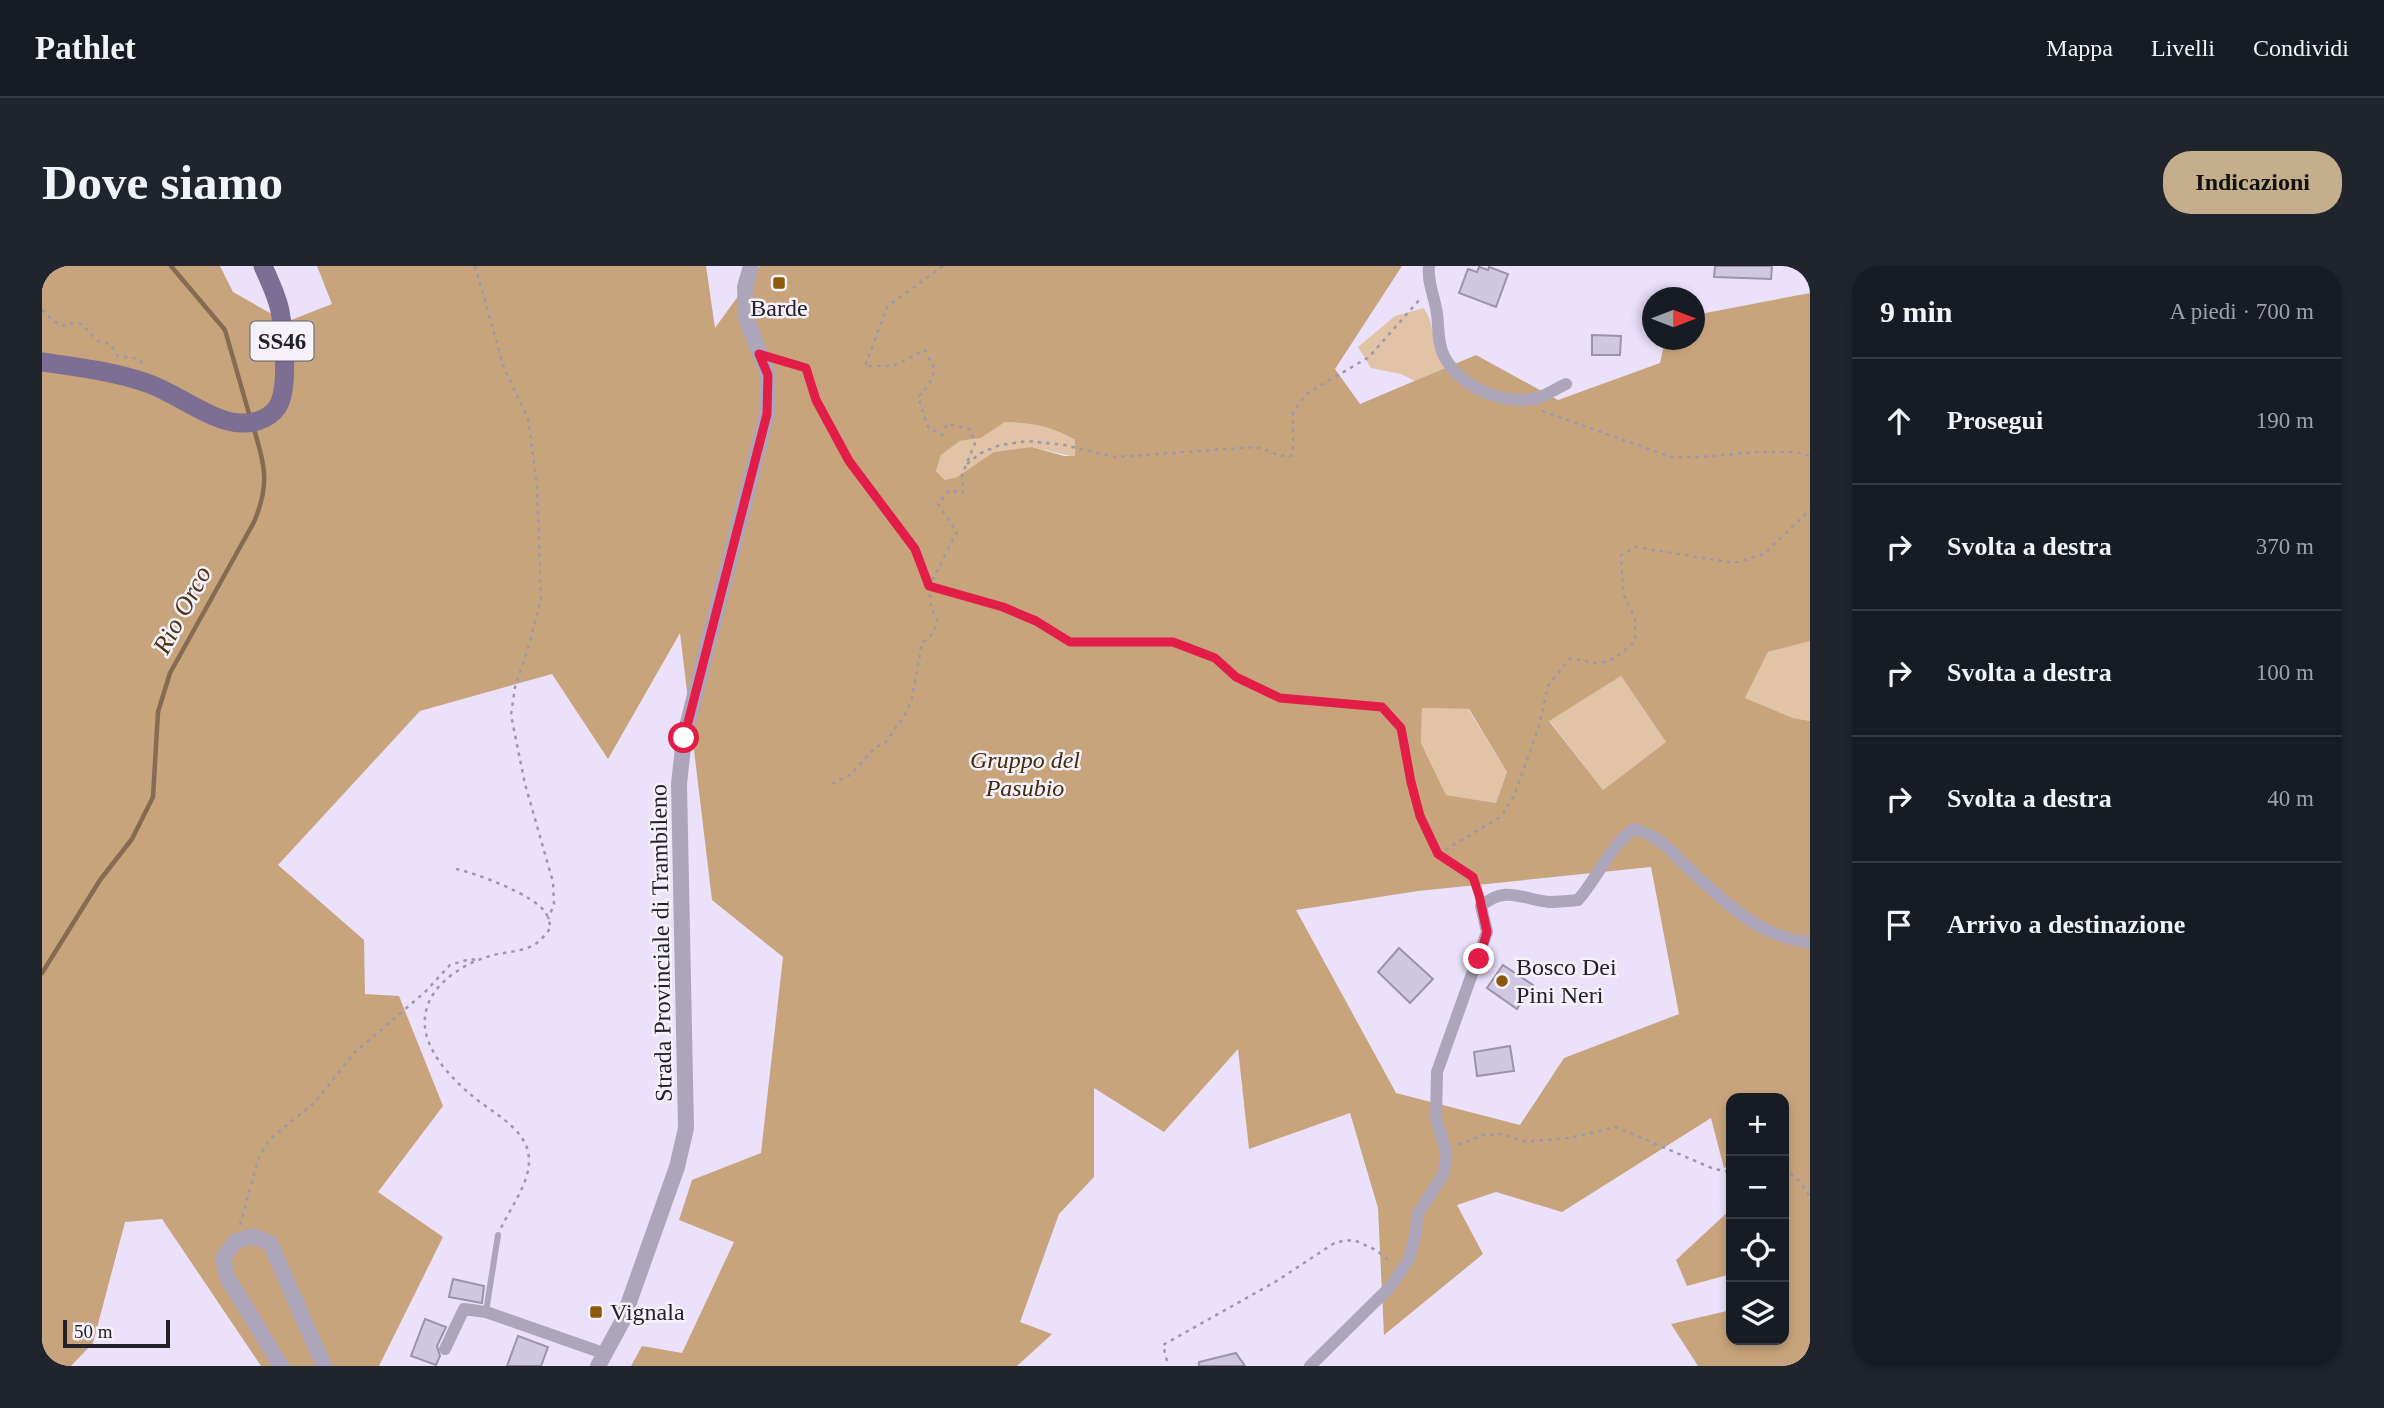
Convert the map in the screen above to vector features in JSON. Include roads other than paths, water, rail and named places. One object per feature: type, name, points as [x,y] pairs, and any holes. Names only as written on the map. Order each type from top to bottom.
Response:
[{"type":"main road","name":"SS46","points":[[42,362],[90,369],[146,383],[180,397],[217,418],[240,423],[271,415],[280,402],[283,348],[280,311],[263,266]]},
{"type":"street","name":"Strada Provinciale di Trambileno","points":[[602,1360],[627,1309],[677,1167],[686,1128],[679,785],[684,738],[767,414],[768,375],[746,318],[745,287],[751,266]]},
{"type":"street","points":[[1429,266],[1430,285],[1437,313],[1438,338],[1445,357],[1462,377],[1494,396],[1516,398],[1536,398],[1566,384]]},
{"type":"street","points":[[1310,1366],[1391,1286],[1409,1259],[1418,1215],[1444,1173],[1447,1151],[1436,1119],[1437,1072],[1487,932],[1481,906],[1493,896],[1516,895],[1549,902],[1578,900],[1618,841],[1633,829],[1653,834],[1710,889],[1758,927],[1796,941],[1810,942]]},
{"type":"street","points":[[281,1366],[228,1277],[223,1258],[235,1242],[252,1236],[270,1244],[324,1366]]},
{"type":"street","points":[[445,1349],[464,1309],[486,1312],[602,1360]]},
{"type":"lane","points":[[486,1312],[498,1235]]},
{"type":"waterway","name":"Rio Orco","points":[[171,266],[225,330],[250,417]]},
{"type":"waterway","name":"Rio Orco","points":[[42,973],[100,880],[132,839],[153,797],[158,712],[170,673],[259,509],[264,476],[254,429]]},
{"type":"place","name":"Barde","points":[[779,283]]},
{"type":"place","name":"Bosco Dei Pini Neri","points":[[1502,981]]},
{"type":"place","name":"Vignala","points":[[596,1312]]},
{"type":"park label","name":"Gruppo del Pasubio","points":[[1025,774]]}]
